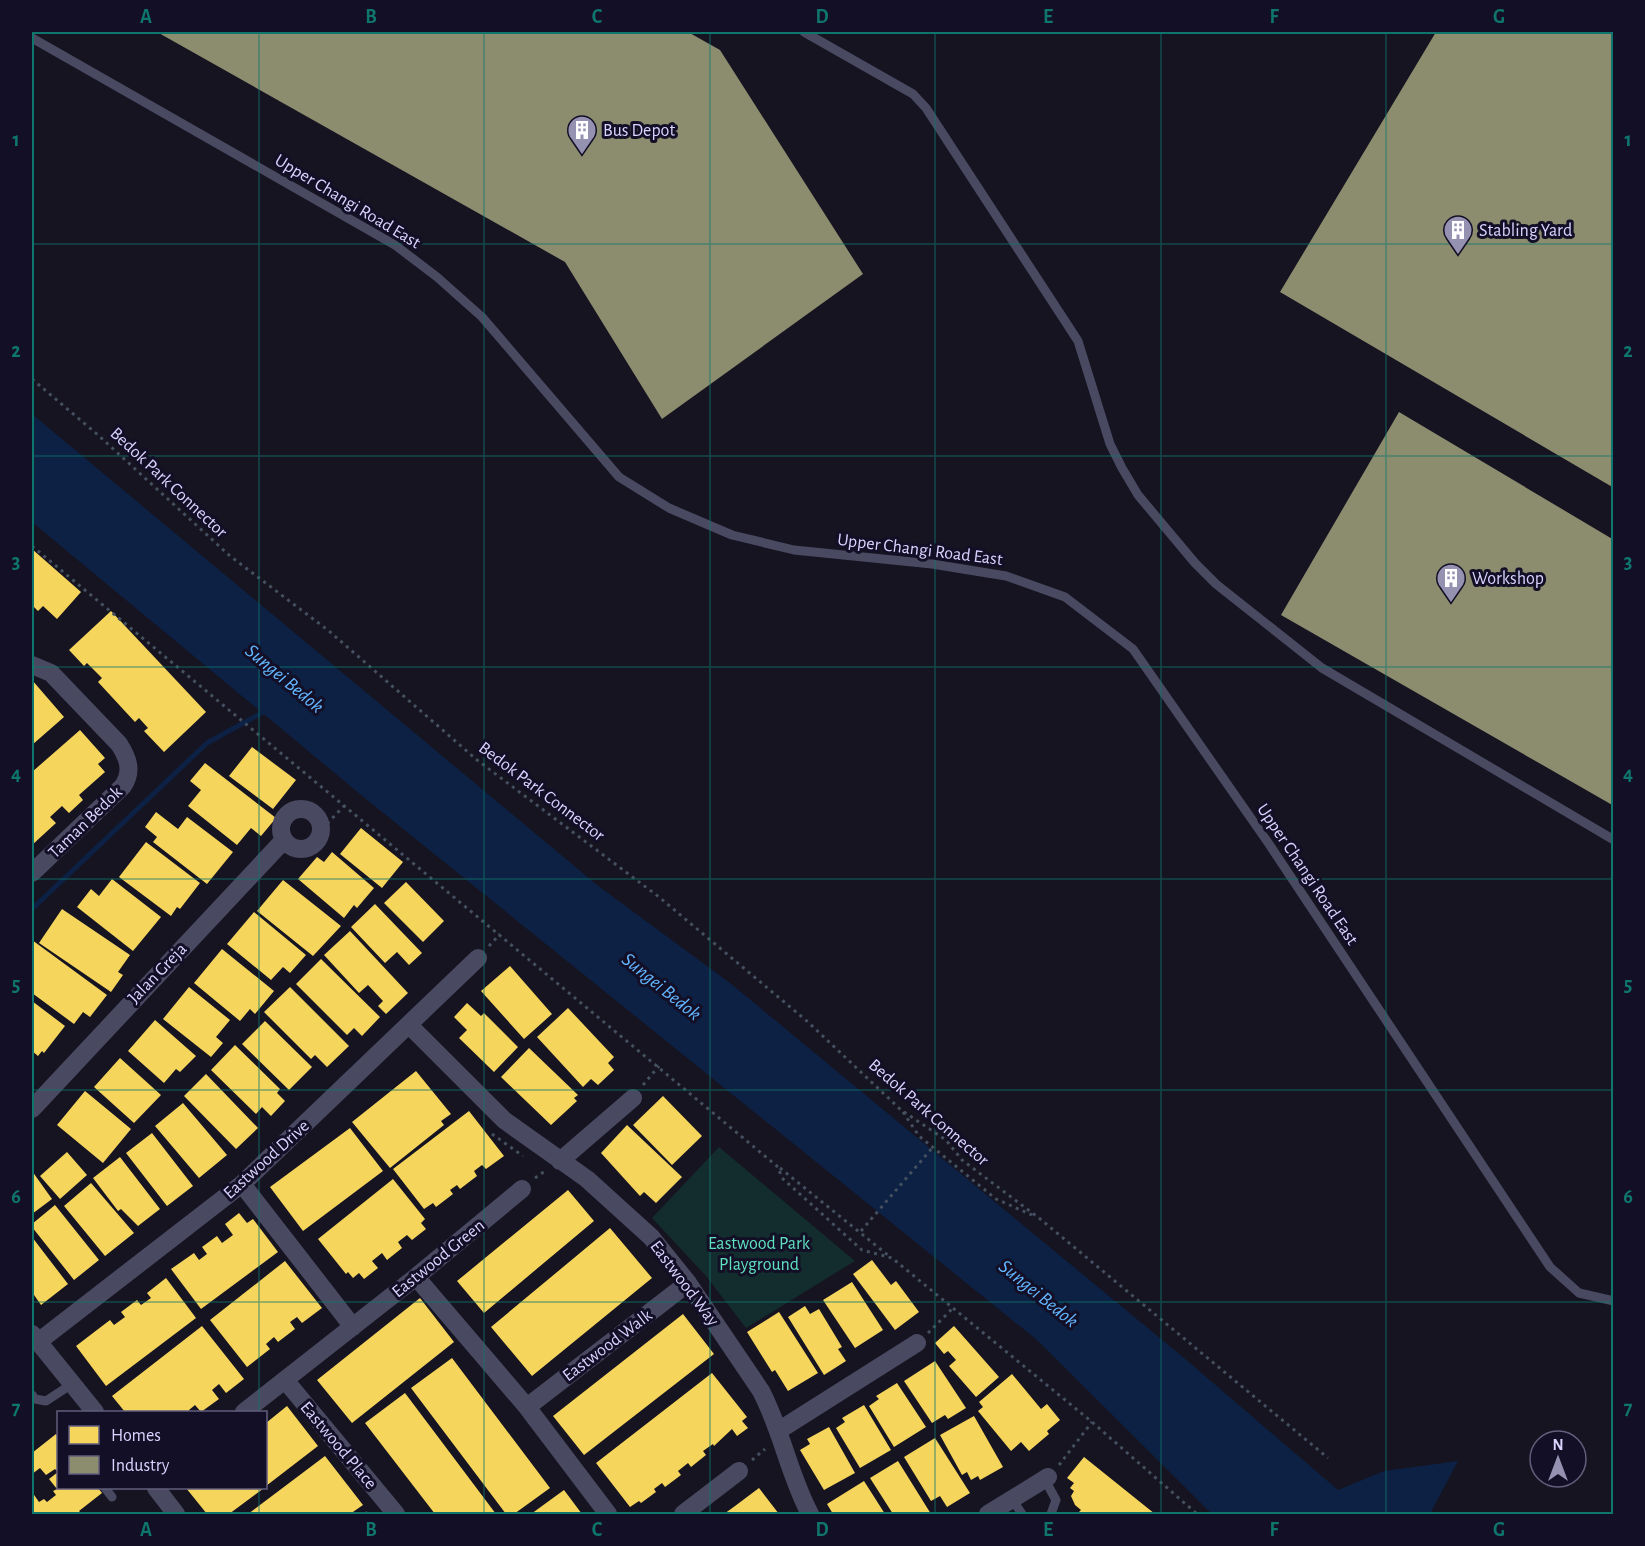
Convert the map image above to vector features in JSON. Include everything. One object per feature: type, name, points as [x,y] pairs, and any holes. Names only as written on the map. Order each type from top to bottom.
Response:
[{"type":"street","name":"Taman Bedok","points":[[32,665],[51,673],[119,744],[127,758],[129,774],[123,786],[32,873]]},
{"type":"street","points":[[300,809],[313,812],[322,829],[318,841],[307,849],[294,849],[281,834],[283,820],[293,810],[300,809]]},
{"type":"street","name":"Jalan Greja","points":[[32,1108],[284,840]]},
{"type":"street","name":"Eastwood Drive","points":[[35,1338],[242,1184],[410,1026],[478,958]]},
{"type":"street","name":"Eastwood Way","points":[[410,1026],[504,1120],[557,1169],[587,1179],[620,1207],[665,1253],[753,1378],[766,1402],[770,1436],[810,1515]]},
{"type":"street","points":[[557,1169],[633,1098]]},
{"type":"street","points":[[242,1184],[353,1327]]},
{"type":"street","name":"Eastwood Green","points":[[246,1411],[416,1277],[522,1189]]},
{"type":"street","points":[[416,1277],[526,1407],[608,1515]]},
{"type":"street","name":"Eastwood Walk","points":[[526,1407],[688,1283]]},
{"type":"street","points":[[35,1338],[93,1411]]},
{"type":"street","points":[[770,1436],[917,1343]]},
{"type":"street","name":"Eastwood Place","points":[[285,1380],[392,1513]]},
{"type":"street","points":[[683,1515],[739,1470]]},
{"type":"street","points":[[988,1515],[1017,1507],[1046,1478]]},
{"type":"street","points":[[157,1489],[176,1515]]},
{"type":"lane","points":[[804,32],[913,94],[926,108],[1078,341],[1103,424],[1122,468],[1165,529],[1202,570],[1274,632],[1322,668],[1614,840]]},
{"type":"lane","name":"Upper Changi Road East","points":[[32,38],[395,245],[437,277],[482,317],[619,477],[669,507],[732,534],[794,550],[932,564],[1006,576],[1065,597],[1133,649],[1269,844],[1550,1267],[1579,1293],[1614,1301]]},
{"type":"lane","points":[[32,1395],[35,1399],[46,1401],[72,1384]]},
{"type":"lane","points":[[1046,1478],[1056,1500],[1051,1515]]},
{"type":"lane","points":[[106,1489],[112,1497]]},
{"type":"path","name":"Bedok Park Connector","points":[[32,379],[98,435],[230,556],[329,631],[477,760],[659,897],[808,1022],[901,1110],[946,1140],[962,1160],[1039,1218],[1328,1458]]},
{"type":"path","points":[[32,546],[778,1167],[861,1231],[952,1309],[1092,1422],[1197,1515]]},
{"type":"path","points":[[322,829],[344,806]]},
{"type":"path","points":[[633,1098],[659,1066]]},
{"type":"path","name":"Bedok Park Connector","points":[[901,1110],[919,1136],[996,1199],[1039,1218]]},
{"type":"path","points":[[488,1130],[501,1142],[531,1162]]},
{"type":"path","points":[[861,1231],[933,1147]]},
{"type":"path","points":[[539,1166],[557,1169]]},
{"type":"path","points":[[778,1167],[782,1178],[862,1250],[892,1258]]},
{"type":"path","points":[[917,1343],[952,1309]]},
{"type":"path","points":[[1046,1478],[1092,1422]]},
{"type":"path","points":[[769,1460],[770,1436]]},
{"type":"green space","name":"Eastwood Park Playground","points":[[719,1147],[855,1261],[746,1328],[706,1276],[652,1218]]},
{"type":"water","name":"Sungei Bedok","points":[[32,414],[597,885],[730,983],[1184,1358],[1338,1490],[1384,1471],[1458,1461],[1430,1514],[1212,1514],[1037,1340],[366,799],[32,522]]},
{"type":"building: Homes","points":[[32,549],[81,592],[57,619],[43,606],[38,611],[32,605]]},
{"type":"building: Homes","points":[[111,611],[206,712],[164,752],[144,731],[148,728],[139,718],[135,722],[98,682],[102,678],[87,663],[84,666],[69,650]]},
{"type":"building: Homes","points":[[32,680],[64,717],[32,745]]},
{"type":"building: Homes","points":[[80,730],[105,758],[98,764],[105,772],[79,795],[83,800],[69,813],[62,806],[50,817],[56,823],[32,845],[32,772]]},
{"type":"building: Homes","points":[[252,747],[296,780],[273,809],[229,776]]},
{"type":"building: Homes","points":[[205,763],[276,818],[261,836],[251,828],[237,845],[188,806],[201,790],[190,781]]},
{"type":"building: Homes","points":[[156,812],[178,829],[187,817],[233,852],[207,884],[153,842],[157,837],[145,827]]},
{"type":"building: Homes","points":[[361,828],[403,862],[382,888],[340,854]]},
{"type":"building: Homes","points":[[146,842],[200,883],[180,909],[177,907],[171,916],[119,877]]},
{"type":"building: Homes","points":[[332,852],[374,888],[357,908],[354,905],[344,918],[298,879],[317,857],[324,862]]},
{"type":"building: Homes","points":[[112,879],[161,917],[133,951],[77,907],[91,889],[99,896]]},
{"type":"building: Homes","points":[[283,880],[341,926],[313,956],[257,911]]},
{"type":"building: Homes","points":[[406,882],[444,921],[423,942],[384,903]]},
{"type":"building: Homes","points":[[375,904],[422,953],[409,965],[397,952],[385,963],[351,927]]},
{"type":"building: Homes","points":[[62,909],[130,955],[118,972],[123,975],[111,992],[39,943]]},
{"type":"building: Homes","points":[[254,912],[306,955],[290,973],[283,967],[271,980],[227,944]]},
{"type":"building: Homes","points":[[350,931],[408,993],[386,1014],[378,1006],[383,1001],[368,985],[359,993],[324,955]]},
{"type":"building: Homes","points":[[32,940],[107,995],[90,1017],[83,1012],[74,1024],[32,993]]},
{"type":"building: Homes","points":[[222,949],[274,991],[255,1014],[250,1009],[240,1021],[194,983]]},
{"type":"building: Homes","points":[[321,959],[380,1017],[362,1036],[354,1028],[347,1035],[296,984]]},
{"type":"building: Homes","points":[[510,966],[552,1014],[524,1039],[481,991]]},
{"type":"building: Homes","points":[[189,987],[230,1020],[216,1037],[223,1043],[211,1057],[163,1019]]},
{"type":"building: Homes","points":[[290,987],[349,1046],[327,1067],[315,1055],[311,1059],[264,1012]]},
{"type":"building: Homes","points":[[32,1001],[65,1026],[44,1053],[42,1051],[38,1056],[32,1051]]},
{"type":"building: Homes","points":[[467,1003],[481,1016],[484,1013],[518,1047],[494,1072],[459,1038],[467,1030],[454,1017]]},
{"type":"building: Homes","points":[[568,1008],[614,1057],[608,1063],[614,1070],[598,1085],[591,1079],[583,1087],[537,1037]]},
{"type":"building: Homes","points":[[155,1020],[196,1056],[180,1072],[176,1069],[164,1083],[128,1051]]},
{"type":"building: Homes","points":[[265,1021],[312,1067],[289,1090],[242,1044]]},
{"type":"building: Homes","points":[[235,1045],[280,1089],[277,1093],[285,1101],[271,1116],[262,1107],[256,1114],[211,1070]]},
{"type":"building: Homes","points":[[529,1048],[578,1095],[574,1098],[577,1101],[551,1125],[501,1077]]},
{"type":"building: Homes","points":[[120,1058],[161,1095],[134,1123],[94,1087]]},
{"type":"building: Homes","points":[[416,1071],[451,1114],[441,1121],[444,1125],[390,1168],[352,1122]]},
{"type":"building: Homes","points":[[206,1074],[258,1128],[236,1149],[184,1096]]},
{"type":"building: Homes","points":[[85,1091],[131,1129],[103,1163],[57,1125]]},
{"type":"building: Homes","points":[[663,1096],[702,1136],[672,1165],[633,1125]]},
{"type":"building: Homes","points":[[183,1103],[227,1155],[199,1178],[155,1126]]},
{"type":"building: Homes","points":[[469,1111],[504,1156],[486,1169],[482,1165],[474,1171],[477,1176],[460,1189],[457,1185],[450,1190],[453,1194],[436,1207],[433,1203],[424,1209],[393,1169]]},
{"type":"building: Homes","points":[[627,1125],[682,1177],[656,1203],[644,1192],[640,1196],[601,1153]]},
{"type":"building: Homes","points":[[350,1128],[383,1171],[303,1231],[270,1187]]},
{"type":"building: Homes","points":[[152,1133],[193,1186],[167,1206],[126,1153]]},
{"type":"building: Homes","points":[[67,1152],[87,1175],[60,1199],[40,1176]]},
{"type":"building: Homes","points":[[120,1157],[160,1209],[138,1226],[121,1209],[118,1211],[93,1178]]},
{"type":"building: Homes","points":[[32,1171],[52,1199],[32,1214]]},
{"type":"building: Homes","points":[[393,1179],[425,1219],[421,1223],[426,1229],[412,1240],[407,1235],[398,1242],[402,1248],[387,1260],[382,1253],[372,1261],[378,1268],[364,1279],[359,1273],[353,1278],[348,1272],[346,1274],[318,1239]]},
{"type":"building: Homes","points":[[91,1183],[134,1233],[105,1256],[64,1206]]},
{"type":"building: Homes","points":[[568,1190],[594,1221],[484,1313],[457,1281]]},
{"type":"building: Homes","points":[[55,1205],[99,1260],[74,1280],[32,1227],[32,1224]]},
{"type":"building: Homes","points":[[239,1213],[247,1223],[253,1219],[278,1252],[201,1309],[171,1269],[194,1253],[199,1260],[207,1254],[202,1247],[217,1236],[222,1243],[233,1235],[225,1224]]},
{"type":"building: Homes","points":[[610,1228],[652,1278],[532,1376],[491,1327]]},
{"type":"building: Homes","points":[[32,1237],[68,1284],[41,1305],[32,1292]]},
{"type":"building: Homes","points":[[872,1260],[891,1285],[896,1281],[919,1312],[895,1330],[853,1274]]},
{"type":"building: Homes","points":[[285,1261],[322,1308],[302,1323],[297,1317],[290,1322],[295,1329],[278,1342],[274,1337],[266,1344],[270,1349],[247,1367],[210,1320]]},
{"type":"building: Homes","points":[[166,1278],[196,1318],[106,1386],[76,1346],[110,1320],[114,1325],[125,1317],[121,1312],[137,1300],[141,1305],[151,1298],[147,1293]]},
{"type":"building: Homes","points":[[852,1282],[883,1330],[855,1348],[823,1300]]},
{"type":"building: Homes","points":[[420,1298],[454,1342],[352,1423],[317,1380]]},
{"type":"building: Homes","points":[[805,1306],[810,1314],[819,1309],[842,1347],[838,1349],[846,1361],[824,1375],[788,1317]]},
{"type":"building: Homes","points":[[779,1312],[818,1373],[788,1391],[775,1370],[772,1372],[747,1332]]},
{"type":"building: Homes","points":[[683,1314],[714,1354],[584,1455],[553,1416]]},
{"type":"building: Homes","points":[[202,1326],[244,1379],[226,1393],[219,1384],[212,1390],[219,1399],[202,1411],[195,1405],[190,1411],[124,1411],[112,1396]]},
{"type":"building: Homes","points":[[954,1326],[999,1377],[976,1397],[949,1366],[956,1360],[948,1351],[944,1354],[935,1343]]},
{"type":"building: Homes","points":[[452,1358],[550,1488],[514,1514],[506,1514],[411,1388]]},
{"type":"building: Homes","points":[[935,1361],[966,1408],[948,1419],[945,1415],[932,1423],[904,1381]]},
{"type":"building: Homes","points":[[712,1373],[747,1417],[742,1421],[748,1428],[737,1436],[732,1429],[714,1446],[713,1444],[703,1451],[706,1455],[691,1467],[688,1463],[678,1471],[681,1475],[665,1487],[662,1483],[654,1489],[656,1492],[641,1503],[639,1501],[630,1507],[596,1463]]},
{"type":"building: Homes","points":[[1012,1374],[1041,1409],[1047,1404],[1060,1420],[1047,1431],[1049,1434],[1029,1451],[1021,1442],[1011,1451],[978,1411],[983,1407],[979,1402]]},
{"type":"building: Homes","points":[[897,1383],[926,1427],[894,1447],[869,1406],[879,1399],[876,1396]]},
{"type":"building: Homes","points":[[405,1393],[496,1514],[435,1514],[365,1423]]},
{"type":"building: Homes","points":[[864,1405],[891,1450],[860,1468],[836,1428],[845,1422],[842,1418]]},
{"type":"building: Homes","points":[[287,1406],[318,1446],[267,1485],[267,1422]]},
{"type":"building: Homes","points":[[974,1416],[1003,1467],[980,1480],[978,1476],[971,1480],[967,1472],[962,1475],[940,1435]]},
{"type":"building: Homes","points":[[829,1427],[855,1473],[824,1490],[800,1450],[810,1444],[807,1439]]},
{"type":"building: Homes","points":[[56,1434],[57,1471],[55,1469],[46,1475],[40,1468],[32,1474],[32,1453]]},
{"type":"building: Homes","points":[[935,1438],[970,1493],[947,1507],[940,1496],[931,1501],[904,1457]]},
{"type":"building: Homes","points":[[325,1456],[363,1505],[350,1514],[248,1514]]},
{"type":"building: Homes","points":[[1084,1457],[1155,1514],[1077,1514],[1081,1510],[1075,1505],[1071,1496],[1074,1491],[1070,1488],[1074,1483],[1067,1478]]},
{"type":"building: Homes","points":[[898,1461],[931,1514],[893,1514],[870,1478]]},
{"type":"building: Homes","points":[[57,1473],[57,1489],[49,1479]]},
{"type":"building: Homes","points":[[864,1481],[885,1514],[833,1514],[827,1504]]},
{"type":"building: Homes","points":[[759,1488],[779,1514],[724,1514],[735,1506]]},
{"type":"building: Homes","points":[[57,1489],[99,1489],[102,1493],[79,1511],[82,1514],[32,1514],[32,1492],[39,1502],[44,1499],[47,1502],[56,1495],[53,1491]]},
{"type":"building: Homes","points":[[187,1489],[263,1489],[229,1514],[207,1514]]},
{"type":"building: Homes","points":[[564,1490],[582,1514],[531,1514]]},
{"type":"building: Industry","name":"Bus Depot","points":[[157,32],[688,32],[720,50],[863,274],[662,419],[565,262]]},
{"type":"building: Industry","name":"Stabling Yard","points":[[1436,32],[1614,32],[1614,488],[1280,292]]},
{"type":"building: Industry","name":"Workshop","points":[[1399,412],[1614,540],[1614,806],[1281,615]]},
{"type":"waterway","points":[[32,909],[207,743],[267,710]]},
{"type":"place","name":"Bus Depot","points":[[582,156]]},
{"type":"place","name":"Stabling Yard","points":[[1458,256]]},
{"type":"place","name":"Workshop","points":[[1451,604]]}]
